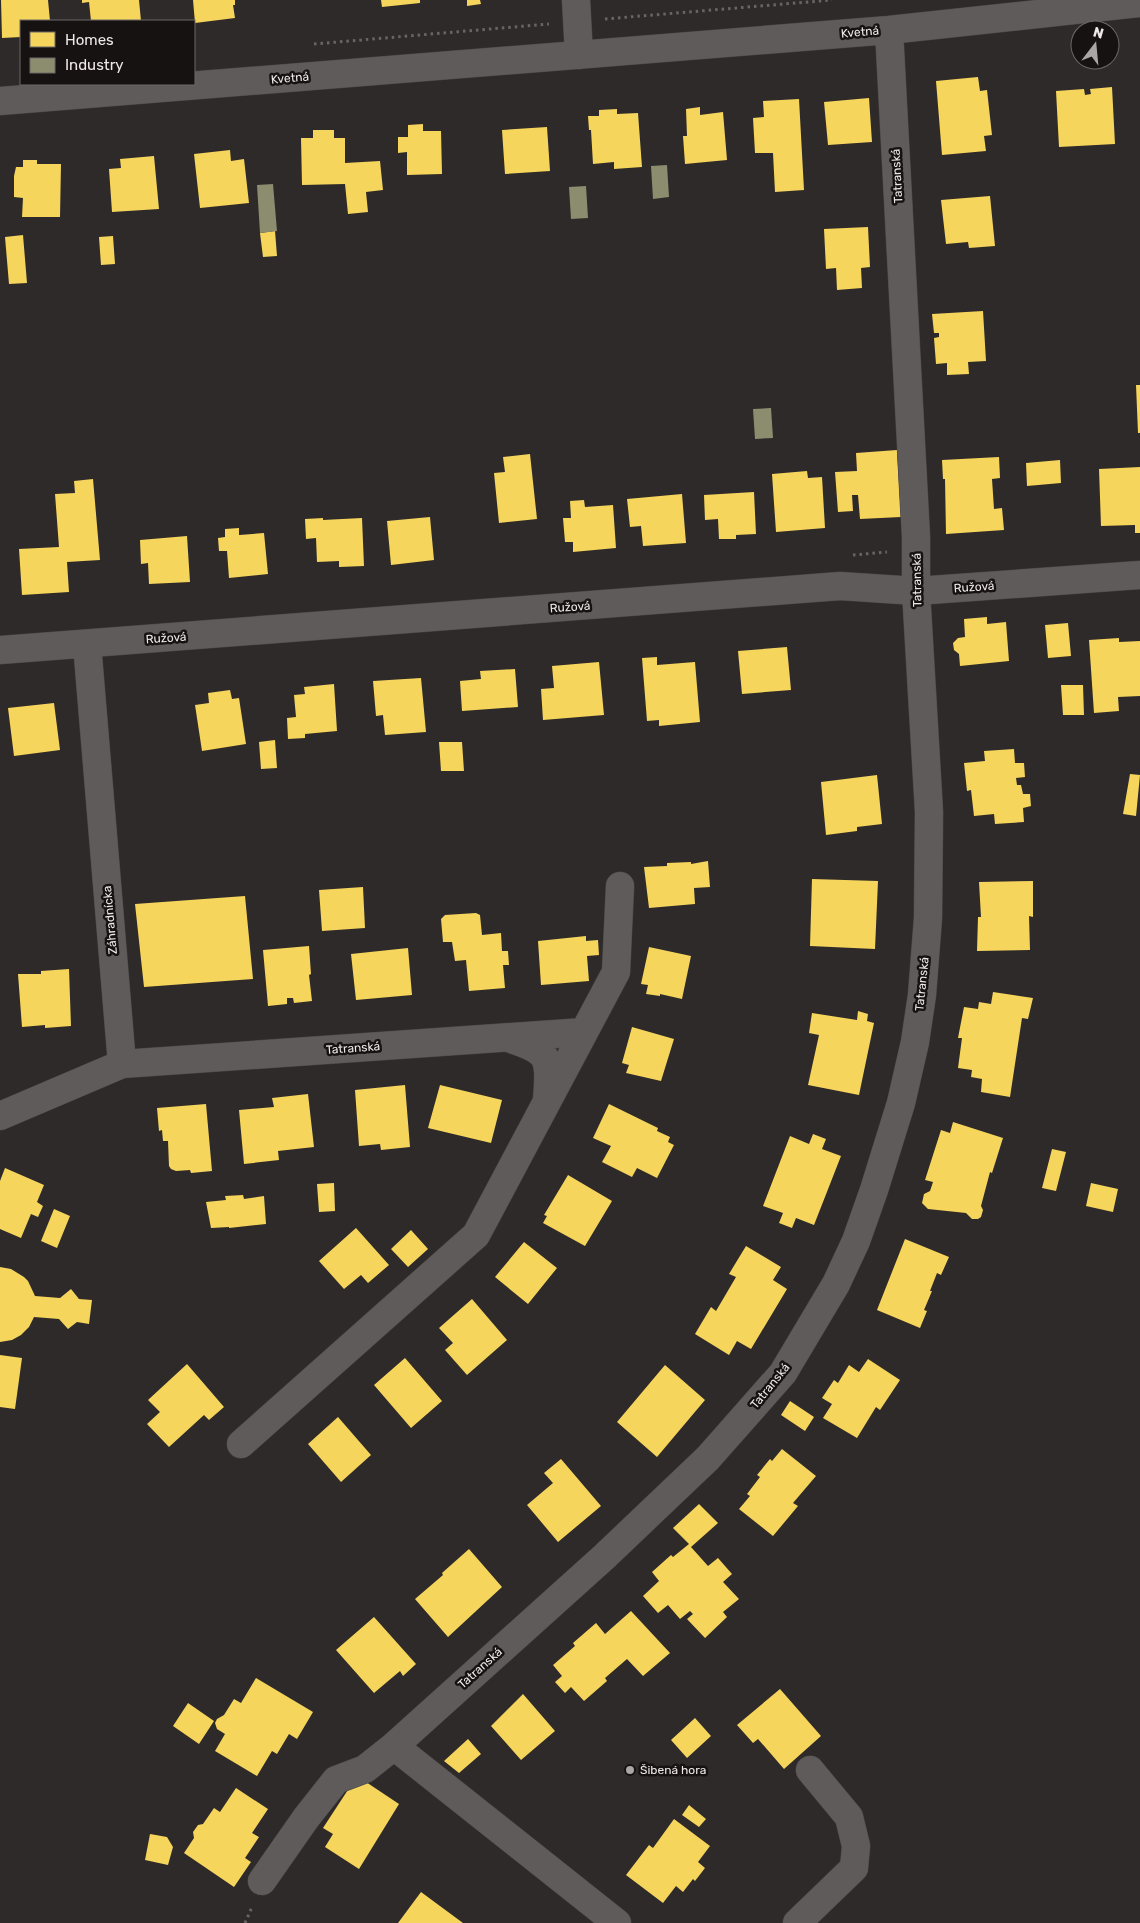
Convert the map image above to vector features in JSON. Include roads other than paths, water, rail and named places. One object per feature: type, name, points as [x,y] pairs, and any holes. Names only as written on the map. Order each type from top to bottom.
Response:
[{"type":"street","name":"Kvetná","points":[[0,101],[889,30],[1140,3]]},
{"type":"street","points":[[576,11],[579,55]]},
{"type":"street","name":"Tatranská","points":[[262,1881],[306,1818],[336,1780],[364,1769],[394,1746],[596,1563],[708,1458],[783,1373],[836,1284],[856,1241],[874,1190],[901,1103],[915,1042],[922,996],[928,918],[929,812],[916,590],[916,537],[889,30]]},
{"type":"street","name":"Ružová","points":[[0,650],[840,586],[916,590],[1140,575]]},
{"type":"street","name":"Záhradnícka","points":[[87,644],[122,1064]]},
{"type":"street","points":[[241,1444],[476,1235],[616,972],[620,886]]},
{"type":"street","name":"Tatranská","points":[[122,1064],[584,1032]]},
{"type":"street","points":[[504,1037],[540,1051],[548,1062],[549,1079],[546,1104]]},
{"type":"street","points":[[0,1116],[122,1064]]},
{"type":"street","points":[[394,1746],[617,1923]]},
{"type":"street","points":[[797,1923],[854,1868],[855,1860],[856,1846],[849,1817],[810,1770]]},
{"type":"place","name":"Šibená hora","points":[[630,1770]]}]
